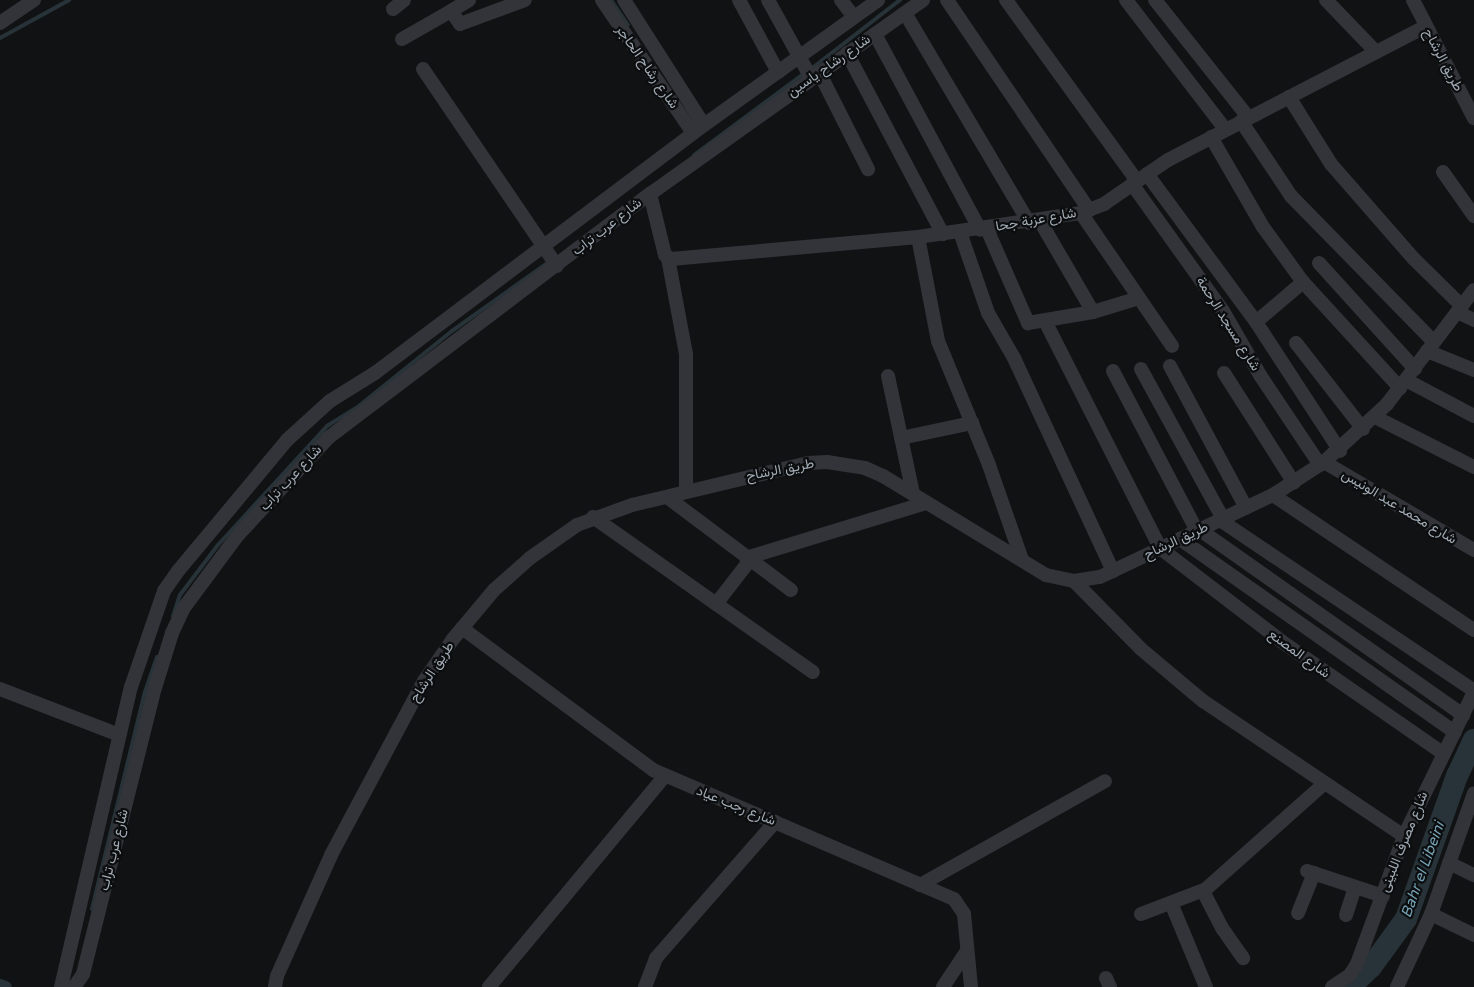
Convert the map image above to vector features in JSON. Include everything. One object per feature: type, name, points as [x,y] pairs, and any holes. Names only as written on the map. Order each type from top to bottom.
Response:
[{"type":"street","points":[[0,23],[34,0]]},
{"type":"street","points":[[393,9],[404,0]]},
{"type":"street","points":[[402,40],[469,0]]},
{"type":"street","points":[[451,11],[460,24],[525,0]]},
{"type":"street","name":"شارع رشاح الحاجر","points":[[602,0],[698,129]]},
{"type":"street","name":"شارع رشاح الحاجر","points":[[624,0],[698,129]]},
{"type":"street","points":[[739,0],[778,72]]},
{"type":"street","points":[[768,0],[868,169]]},
{"type":"street","points":[[840,0],[854,17]]},
{"type":"street","name":"شارع رشاح ياسين","points":[[728,123],[778,72],[808,69],[854,17],[878,0]]},
{"type":"street","name":"شارع رشاح ياسين","points":[[698,129],[728,123],[808,69],[847,53],[924,0]]},
{"type":"street","points":[[947,0],[1172,346]]},
{"type":"street","points":[[1006,0],[1139,180],[1256,322],[1340,451]]},
{"type":"street","points":[[1126,0],[1225,129]]},
{"type":"street","points":[[1155,0],[1244,119],[1291,196],[1430,346],[1474,370]]},
{"type":"street","points":[[1326,0],[1376,52]]},
{"type":"street","name":"طريق الرشاح","points":[[1413,0],[1425,27],[1472,110]]},
{"type":"street","points":[[905,13],[1034,222],[1093,312]]},
{"type":"street","name":"شارع عزبة جحا","points":[[668,258],[918,237],[1034,222],[1085,212],[1225,129],[1425,27]]},
{"type":"street","points":[[875,34],[983,229],[1024,319],[1031,324],[1093,312],[1139,298]]},
{"type":"street","points":[[847,53],[943,234]]},
{"type":"street","points":[[423,69],[551,256]]},
{"type":"street","points":[[1289,97],[1331,164],[1459,309],[1474,320]]},
{"type":"street","name":"شارع عرب تراب","points":[[61,987],[119,736],[144,645],[164,591],[178,571],[270,460],[306,421],[330,401],[551,256],[650,194],[728,123]]},
{"type":"street","name":"شارع عرب تراب","points":[[74,987],[83,974],[155,688],[183,609],[238,536],[328,438],[551,256],[698,129]]},
{"type":"street","points":[[1211,137],[1263,227],[1304,282],[1407,379],[1474,416]]},
{"type":"street","points":[[1443,172],[1474,216]]},
{"type":"street","name":"شارع مسجد الرحمة","points":[[1139,180],[1223,310],[1260,375],[1322,464]]},
{"type":"street","points":[[650,194],[668,258],[686,354],[686,492]]},
{"type":"street","points":[[960,232],[988,313],[1014,358],[1112,571]]},
{"type":"street","points":[[918,237],[934,328],[972,423],[1022,560]]},
{"type":"street","points":[[1319,263],[1407,379]]},
{"type":"street","points":[[1256,322],[1304,282]]},
{"type":"street","name":"طريق الرشاح","points":[[275,987],[277,976],[331,855],[424,680],[462,628],[510,575],[562,535],[593,517],[686,492],[808,463],[828,462],[865,468],[913,494],[1046,575],[1074,581],[1112,571],[1273,495],[1340,451],[1375,417],[1407,379],[1474,290]]},
{"type":"street","points":[[1045,321],[1160,548]]},
{"type":"street","points":[[1296,343],[1363,429]]},
{"type":"street","points":[[1170,366],[1246,508]]},
{"type":"street","points":[[1141,369],[1222,519],[1474,691]]},
{"type":"street","points":[[1113,371],[1198,530],[1463,715]]},
{"type":"street","points":[[1224,373],[1294,483]]},
{"type":"street","points":[[888,376],[913,494]]},
{"type":"street","points":[[1375,417],[1474,467]]},
{"type":"street","points":[[901,438],[972,423]]},
{"type":"street","name":"شارع محمد عبد الونيس","points":[[1322,464],[1474,550]]},
{"type":"street","points":[[1273,495],[1474,630]]},
{"type":"street","points":[[667,497],[791,590]]},
{"type":"street","points":[[716,604],[748,559],[926,503]]},
{"type":"street","points":[[593,517],[813,672]]},
{"type":"street","points":[[1180,539],[1455,732]]},
{"type":"street","name":"شارع المصنع","points":[[1160,548],[1281,642],[1443,753]]},
{"type":"street","points":[[1074,581],[1141,650],[1203,701],[1404,836]]},
{"type":"street","name":"شارع رجب عياد","points":[[462,628],[619,746],[665,776],[949,896],[958,904],[964,914],[971,987]]},
{"type":"street","points":[[0,689],[119,736]]},
{"type":"street","name":"شارع مصرف اللبينى","points":[[1332,987],[1350,975],[1356,964],[1404,836],[1474,691]]},
{"type":"street","points":[[488,987],[665,776]]},
{"type":"street","points":[[920,885],[1105,781]]},
{"type":"street","points":[[1141,914],[1203,891],[1324,784]]},
{"type":"street","points":[[1397,987],[1431,914],[1474,793]]},
{"type":"street","points":[[645,987],[656,958],[775,822]]},
{"type":"street","points":[[1449,863],[1474,875]]},
{"type":"street","points":[[1298,913],[1310,872],[1383,896]]},
{"type":"street","points":[[1346,915],[1355,887]]},
{"type":"street","points":[[1203,891],[1222,928],[1243,958]]},
{"type":"street","points":[[1171,903],[1206,987]]},
{"type":"street","points":[[1431,914],[1474,934]]},
{"type":"street","points":[[943,987],[967,951]]},
{"type":"waterway","points":[[0,38],[69,0]]},
{"type":"waterway","points":[[611,0],[628,25]]},
{"type":"waterway","points":[[811,69],[900,0]]},
{"type":"waterway","points":[[694,155],[805,73]]},
{"type":"waterway","points":[[173,616],[180,595],[218,545],[327,426],[360,405],[452,331],[550,261]]},
{"type":"waterway","points":[[92,909],[145,692],[157,657]]},
{"type":"waterway","name":"Bahr el Libeini","points":[[1350,987],[1371,967],[1406,919],[1457,776],[1474,740]]},
{"type":"waterway","points":[[0,985],[6,987]]}]
